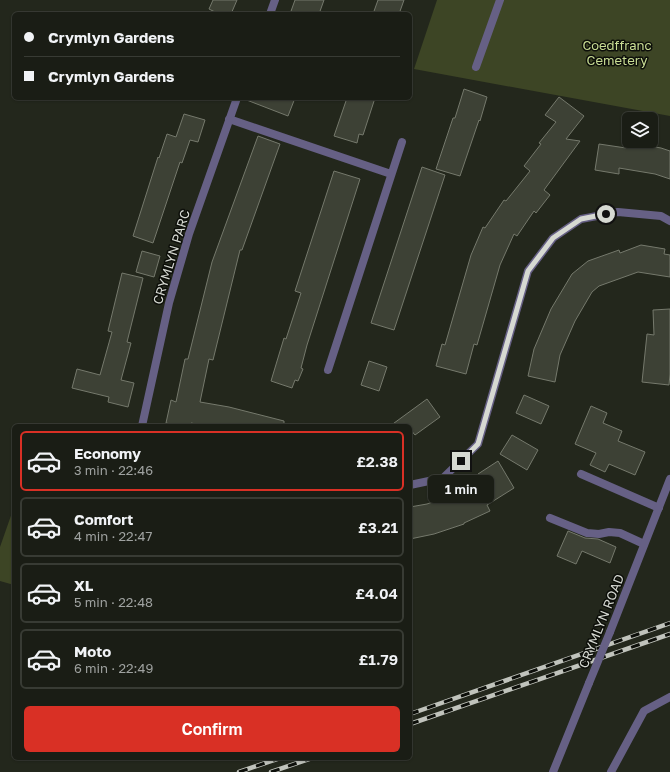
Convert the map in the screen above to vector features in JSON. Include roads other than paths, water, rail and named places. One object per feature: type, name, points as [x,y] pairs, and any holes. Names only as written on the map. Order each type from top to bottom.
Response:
[{"type":"street","points":[[271,12],[275,0]]},
{"type":"street","points":[[476,67],[500,0]]},
{"type":"street","name":"CRYMLYN PARC","points":[[142,424],[169,303],[189,234],[236,100]]},
{"type":"street","points":[[229,119],[392,174]]},
{"type":"street","points":[[328,370],[402,142]]},
{"type":"street","points":[[412,485],[443,478],[478,444],[528,271],[553,238],[581,219],[618,212],[661,216],[670,221]]},
{"type":"street","points":[[581,474],[658,508]]},
{"type":"street","name":"CRYMLYN ROAD","points":[[553,772],[670,479]]},
{"type":"street","points":[[550,518],[588,533],[620,533],[644,544]]},
{"type":"street","points":[[611,772],[644,711],[670,697]]},
{"type":"railway","points":[[412,713],[670,623]]},
{"type":"railway","points":[[412,723],[670,634]]},
{"type":"railway","points":[[239,772],[274,760]]},
{"type":"railway","points":[[271,772],[306,760]]},
{"type":"park label","name":"Coedffranc Cemetery","points":[[617,52]]}]
